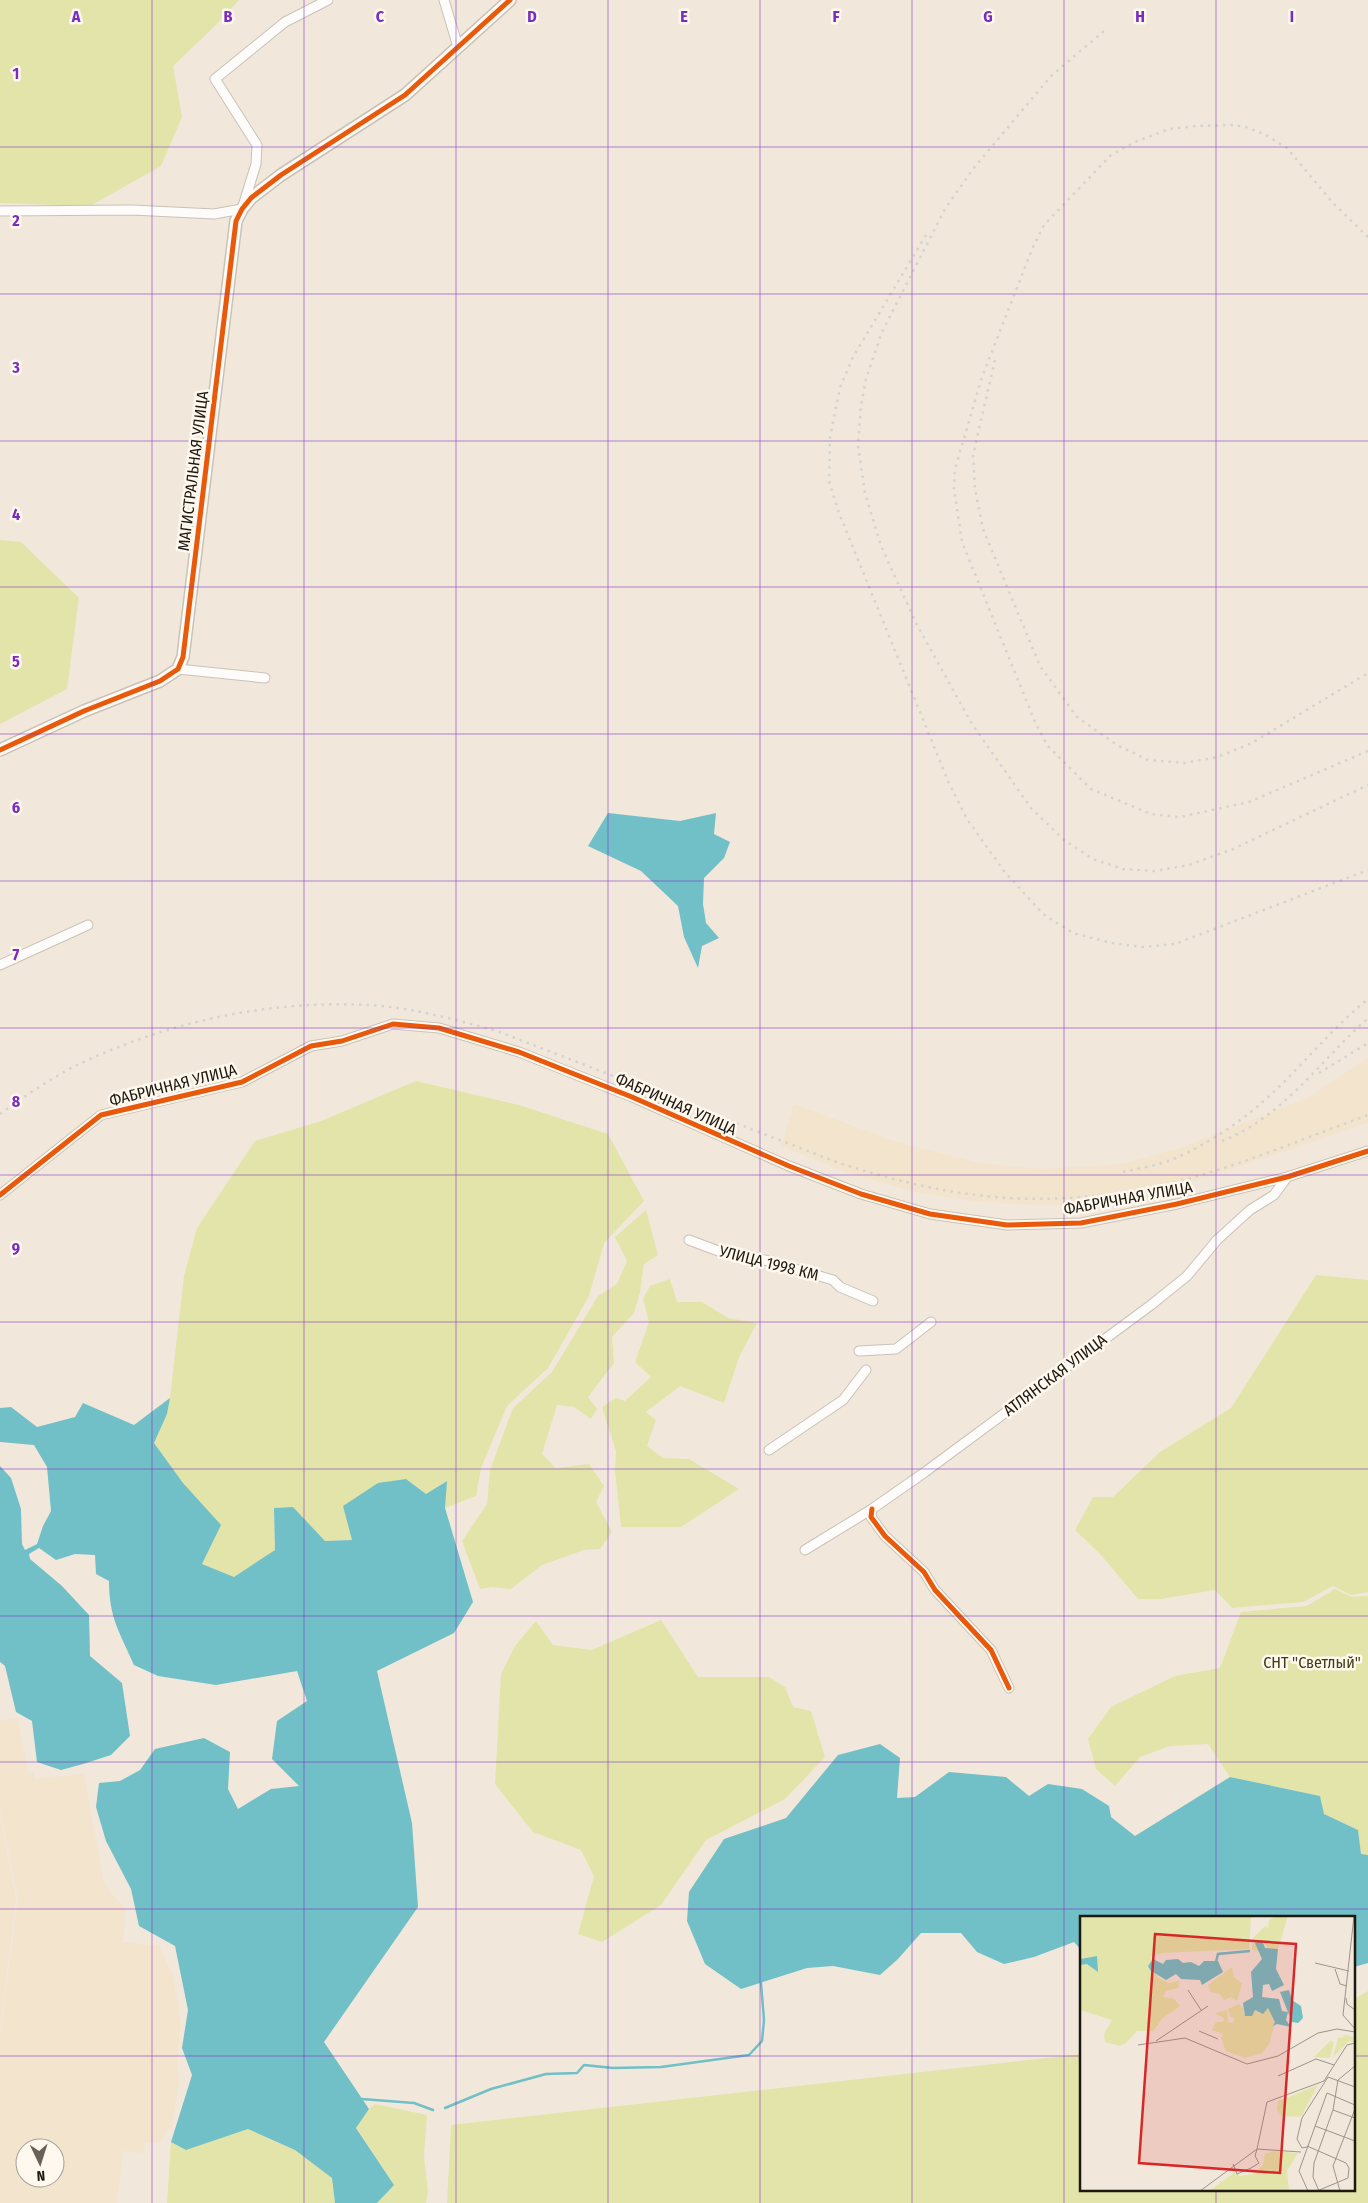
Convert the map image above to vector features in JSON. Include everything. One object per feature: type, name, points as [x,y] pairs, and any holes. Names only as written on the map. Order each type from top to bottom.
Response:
[{"type":"street","points":[[0,212],[132,210],[214,214],[242,209],[256,164],[256,145],[215,79],[285,22],[328,0]]},
{"type":"street","points":[[444,0],[458,47]]},
{"type":"street","name":"МАГИСТРАЛЬНАЯ УЛИЦА","points":[[178,668],[183,657],[236,221],[242,209],[251,198],[281,175],[346,135],[405,95],[510,0]]},
{"type":"street","points":[[0,750],[84,711],[160,681],[178,668],[265,678]]},
{"type":"street","points":[[0,965],[88,925]]},
{"type":"street","name":"ФАБРИЧНАЯ УЛИЦА","points":[[0,1195],[101,1115],[242,1082],[310,1046],[342,1041],[393,1024],[439,1028],[519,1052],[632,1097],[789,1166],[861,1194],[930,1214],[1007,1225],[1081,1223],[1177,1204],[1287,1177],[1368,1151]]},
{"type":"street","name":"АТЛЯНСКАЯ УЛИЦА","points":[[805,1550],[872,1510],[1151,1305],[1187,1276],[1217,1240],[1250,1210],[1274,1195],[1287,1177]]},
{"type":"street","name":"УЛИЦА 1998 КМ","points":[[689,1240],[721,1252],[752,1256],[833,1280],[840,1287],[873,1301]]},
{"type":"street","points":[[859,1351],[896,1349],[931,1322]]},
{"type":"street","points":[[769,1450],[844,1400],[866,1370]]},
{"type":"street","points":[[872,1510],[871,1518],[885,1536],[924,1572],[935,1590],[992,1650],[1009,1688]]},
{"type":"shaded area","points":[[1368,1058],[1368,1123],[1206,1178],[1132,1197],[1048,1206],[982,1202],[919,1193],[846,1172],[781,1146],[794,1104],[894,1141],[980,1163],[1042,1169],[1122,1164],[1180,1148],[1309,1097]]},
{"type":"shaded area","points":[[18,1718],[28,1773],[34,1772],[35,1779],[84,1774],[104,1884],[126,1910],[123,1942],[159,1946],[173,1975],[181,2022],[177,2060],[179,2081],[173,2123],[160,2143],[146,2142],[145,2153],[123,2151],[117,2203],[0,2203],[0,2036],[18,1898],[0,1810],[0,1721]]},
{"type":"shaded area","points":[[0,1816],[16,1898],[0,2030]]},
{"type":"green space","points":[[0,0],[239,0],[173,66],[182,117],[161,166],[90,206],[0,203]]},
{"type":"green space","points":[[0,540],[21,542],[79,598],[67,689],[0,724]]},
{"type":"green space","points":[[416,1081],[519,1105],[608,1134],[644,1201],[604,1243],[589,1296],[548,1368],[507,1406],[481,1468],[476,1496],[445,1508],[446,1481],[426,1494],[406,1479],[343,1506],[353,1540],[325,1541],[293,1507],[274,1508],[275,1550],[234,1577],[202,1564],[183,1483],[154,1443],[167,1414],[184,1276],[197,1228],[255,1141],[321,1121]]},
{"type":"green space","points":[[646,1210],[658,1255],[644,1264],[640,1292],[634,1313],[612,1337],[614,1363],[588,1397],[597,1409],[591,1419],[574,1407],[557,1405],[542,1454],[556,1468],[589,1464],[604,1486],[596,1502],[612,1532],[600,1549],[584,1550],[542,1565],[511,1589],[492,1587],[480,1589],[462,1541],[487,1504],[490,1470],[513,1408],[552,1372],[598,1296],[617,1284],[627,1261],[615,1237]]},
{"type":"green space","points":[[1316,1275],[1368,1280],[1368,1592],[1351,1595],[1333,1586],[1303,1602],[1232,1608],[1215,1590],[1161,1599],[1138,1599],[1101,1555],[1075,1530],[1093,1497],[1113,1497],[1160,1452],[1231,1408]]},
{"type":"green space","points":[[670,1279],[677,1302],[702,1302],[728,1318],[757,1323],[740,1355],[724,1403],[680,1386],[646,1412],[656,1420],[647,1446],[663,1458],[689,1459],[739,1489],[681,1527],[621,1527],[615,1471],[616,1451],[602,1407],[616,1398],[625,1401],[651,1377],[635,1362],[649,1322],[643,1299],[650,1286]]},
{"type":"green space","name":"СНТ \"Светлый\"","points":[[1335,1589],[1352,1597],[1368,1596],[1368,1855],[1361,1855],[1358,1830],[1324,1814],[1320,1796],[1230,1777],[1208,1744],[1170,1746],[1140,1757],[1115,1786],[1096,1769],[1088,1739],[1111,1707],[1175,1676],[1220,1668],[1241,1612],[1307,1606]]},
{"type":"green space","points":[[661,1620],[698,1677],[769,1677],[785,1687],[793,1707],[811,1711],[825,1757],[785,1799],[706,1840],[661,1905],[602,1942],[578,1934],[594,1876],[581,1850],[533,1832],[495,1784],[501,1674],[515,1646],[536,1621],[553,1645],[592,1650]]},
{"type":"green space","points":[[1368,1991],[1368,2203],[447,2203],[451,2125],[1080,2054],[1080,2190],[1356,2190],[1356,1998]]},
{"type":"green space","points":[[375,2104],[427,2115],[424,2156],[428,2192],[426,2203],[377,2203],[394,2185],[356,2127]]},
{"type":"green space","points":[[248,2129],[295,2150],[333,2178],[335,2203],[167,2203],[171,2142],[186,2150]]},
{"type":"water","points":[[608,813],[680,821],[716,813],[714,834],[730,842],[724,858],[704,878],[703,904],[706,923],[719,938],[702,946],[698,968],[684,937],[678,906],[641,871],[588,846]]},
{"type":"water","points":[[170,1398],[167,1414],[154,1443],[183,1483],[221,1525],[202,1564],[234,1577],[275,1550],[274,1508],[293,1507],[325,1541],[352,1540],[343,1506],[378,1483],[406,1479],[426,1494],[447,1481],[445,1508],[473,1602],[454,1633],[377,1671],[412,1823],[418,1907],[324,2042],[369,2109],[356,2128],[394,2185],[377,2203],[335,2203],[332,2178],[295,2150],[248,2129],[186,2150],[171,2142],[192,2075],[182,2048],[188,2010],[175,1946],[139,1926],[131,1889],[106,1841],[96,1807],[99,1783],[120,1781],[140,1770],[155,1749],[204,1738],[230,1752],[228,1789],[238,1809],[271,1789],[299,1786],[272,1759],[277,1721],[307,1701],[297,1671],[216,1685],[158,1676],[134,1665],[113,1615],[109,1581],[96,1574],[95,1555],[75,1554],[56,1560],[39,1548],[29,1554],[30,1559],[62,1586],[89,1615],[90,1656],[122,1683],[130,1736],[111,1755],[83,1764],[61,1770],[37,1762],[32,1721],[16,1712],[5,1666],[0,1662],[0,1466],[11,1478],[21,1509],[22,1544],[25,1550],[37,1544],[43,1526],[51,1511],[47,1467],[34,1445],[0,1442],[0,1408],[11,1407],[37,1427],[75,1417],[83,1403],[134,1425]]},
{"type":"water","points":[[880,1744],[900,1758],[897,1798],[915,1797],[949,1772],[1006,1777],[1029,1796],[1048,1784],[1082,1789],[1109,1806],[1111,1817],[1135,1836],[1230,1777],[1320,1796],[1324,1814],[1358,1830],[1361,1854],[1368,1855],[1368,1963],[1356,1966],[1356,1916],[1080,1916],[1080,1949],[1074,1942],[1034,1957],[1004,1964],[977,1952],[961,1933],[921,1933],[898,1959],[880,1975],[833,1966],[807,1968],[741,1989],[705,1964],[687,1921],[689,1892],[724,1839],[786,1818],[838,1755]]},
{"type":"waterway","points":[[445,2108],[491,2089],[546,2074],[577,2073],[584,2065],[613,2068],[661,2067],[749,2055],[762,2041],[764,2020],[761,1983]]},
{"type":"waterway","points":[[362,2099],[414,2103],[433,2110]]},
{"type":"railway","points":[[1104,31],[1051,76],[973,169],[945,209],[882,332],[866,379],[861,406],[858,446],[865,493],[881,546],[917,625],[972,724],[1031,808],[1064,840],[1093,859],[1123,869],[1154,871],[1189,865],[1233,849],[1368,785]]},
{"type":"railway","points":[[1368,237],[1333,203],[1287,148],[1266,135],[1246,127],[1233,125],[1169,129],[1135,142],[1111,155],[1044,225],[1033,247],[982,377],[955,469],[954,489],[962,542],[1035,722],[1047,745],[1091,789],[1151,814],[1180,817],[1249,802],[1368,751]]},
{"type":"railway","points":[[926,235],[853,357],[840,388],[830,437],[829,481],[839,513],[948,781],[967,819],[1004,871],[1043,914],[1073,933],[1112,943],[1142,947],[1175,944],[1368,870]]},
{"type":"railway","points":[[995,360],[973,455],[975,489],[983,529],[1040,666],[1077,717],[1117,745],[1148,760],[1184,763],[1218,757],[1252,743],[1368,673]]},
{"type":"railway","points":[[1123,1172],[1171,1160],[1223,1132],[1251,1112],[1277,1089],[1337,1027],[1368,999]]},
{"type":"railway","points":[[0,1114],[66,1071],[90,1059],[160,1032],[196,1022],[270,1008],[344,1004],[411,1010],[497,1031],[839,1163],[907,1182],[973,1195],[1006,1198],[1075,1198],[1144,1189],[1210,1173],[1368,1115]]},
{"type":"railway","points":[[1222,1141],[1244,1131],[1282,1103],[1368,1018]]},
{"type":"railway","points":[[1319,1073],[1368,1043]]},
{"type":"cycle path","points":[[0,750],[84,711],[160,681],[178,669],[183,657],[236,221],[242,209],[251,198],[281,175],[405,95],[510,0]]},
{"type":"cycle path","points":[[0,1195],[101,1115],[242,1082],[311,1046],[342,1041],[393,1024],[439,1028],[519,1052],[632,1097],[789,1166],[861,1194],[930,1214],[1007,1225],[1081,1223],[1177,1204],[1287,1177],[1368,1151]]},
{"type":"cycle path","points":[[872,1509],[871,1517],[885,1536],[924,1572],[935,1590],[991,1650],[1009,1688]]}]
